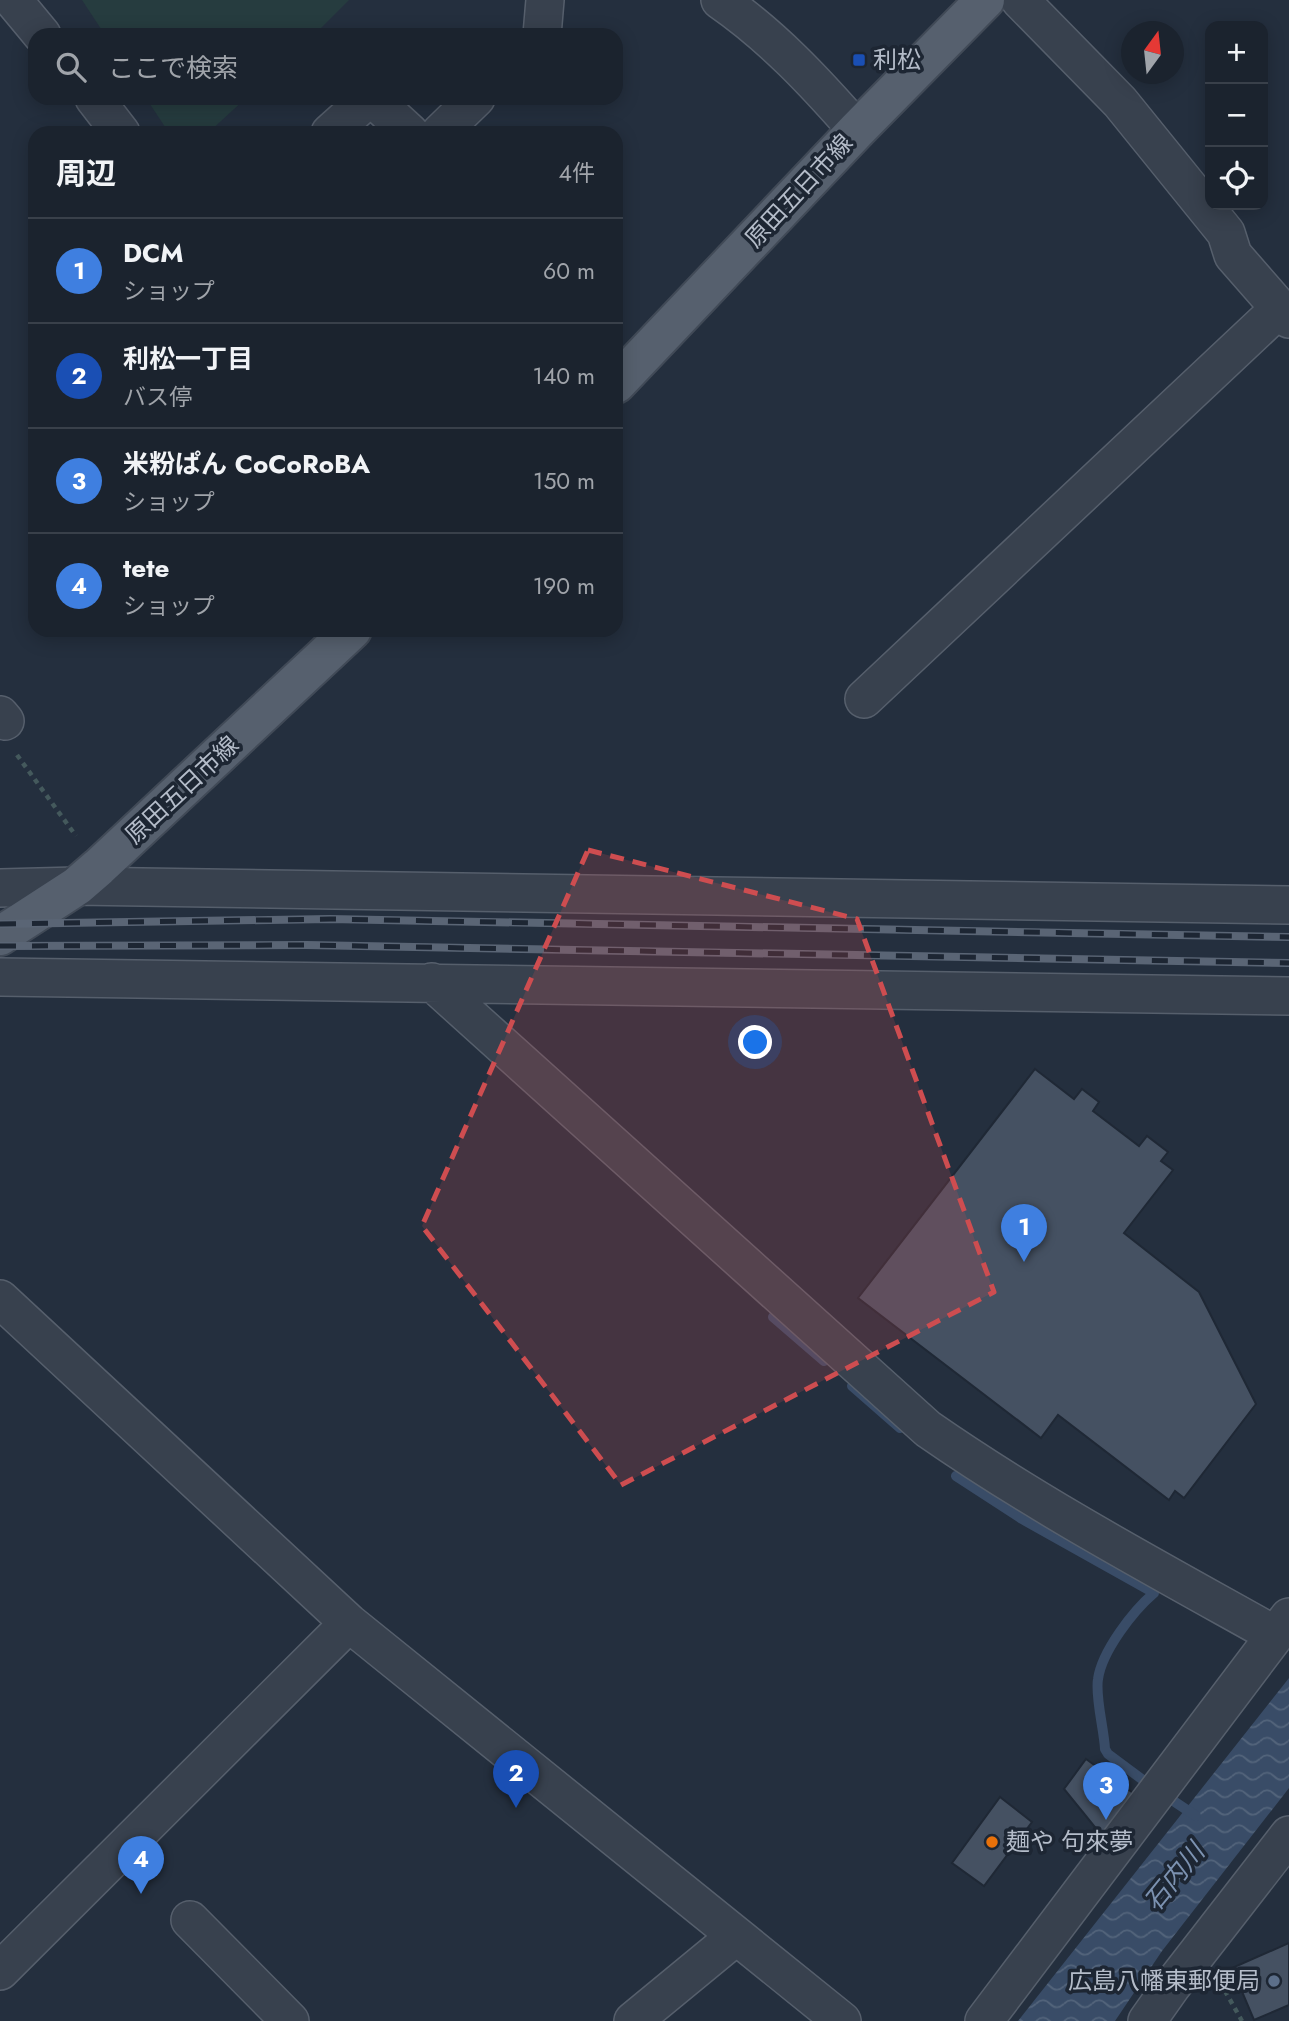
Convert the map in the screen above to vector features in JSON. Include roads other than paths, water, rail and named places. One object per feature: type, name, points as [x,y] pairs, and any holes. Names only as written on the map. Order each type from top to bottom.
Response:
[{"type":"main road","name":"原田五日市線","points":[[623,377],[857,130],[985,0]]},
{"type":"main road","name":"原田五日市線","points":[[0,936],[88,877],[345,637]]},
{"type":"street","points":[[13,0],[37,28]]},
{"type":"street","points":[[543,28],[545,0]]},
{"type":"street","points":[[720,0],[746,18],[812,79],[857,130]]},
{"type":"street","points":[[864,699],[1284,314],[1233,255],[1226,233],[1173,165],[1120,102],[1020,0]]},
{"type":"street","points":[[99,105],[116,126]]},
{"type":"street","points":[[338,126],[363,105]]},
{"type":"street","points":[[379,105],[402,126]]},
{"type":"street","points":[[447,126],[469,105]]},
{"type":"street","points":[[0,888],[88,877],[1289,905]]},
{"type":"street","points":[[0,977],[1289,996]]},
{"type":"street","points":[[432,982],[928,1429],[982,1467],[1047,1507],[1282,1626],[984,2021]]},
{"type":"street","points":[[0,1299],[349,1623],[842,2021]]},
{"type":"street","points":[[0,1970],[349,1623]]},
{"type":"street","points":[[1147,2021],[1171,1987],[1286,1846]]},
{"type":"street","points":[[190,1920],[290,2021]]},
{"type":"street","points":[[633,2021],[735,1937]]},
{"type":"water","name":"石内川","points":[[1289,1678],[1289,1788],[1162,1951],[1115,2021],[1018,2021]]},
{"type":"waterway","points":[[773,1317],[824,1361]]},
{"type":"waterway","points":[[852,1386],[900,1428]]},
{"type":"waterway","points":[[956,1476],[1022,1519],[1154,1593],[1137,1610],[1112,1644],[1105,1656],[1097,1686],[1105,1749],[1147,1783]]},
{"type":"waterway","points":[[1172,1800],[1196,1816]]},
{"type":"railway","points":[[0,924],[330,919],[1289,937]]},
{"type":"railway","points":[[0,946],[306,945],[1289,963]]},
{"type":"place","name":"利松","points":[[859,60]]},
{"type":"place","name":"DCM","points":[[1024,1262]]},
{"type":"place","name":"利松一丁目","points":[[516,1808]]},
{"type":"place","name":"米粉ぱん CoCoRoBA","points":[[1106,1820]]},
{"type":"place","name":"麺や 句來夢","points":[[992,1842]]},
{"type":"place","name":"tete","points":[[141,1894]]},
{"type":"place","name":"広島八幡東郵便局","points":[[1274,1981]]}]
